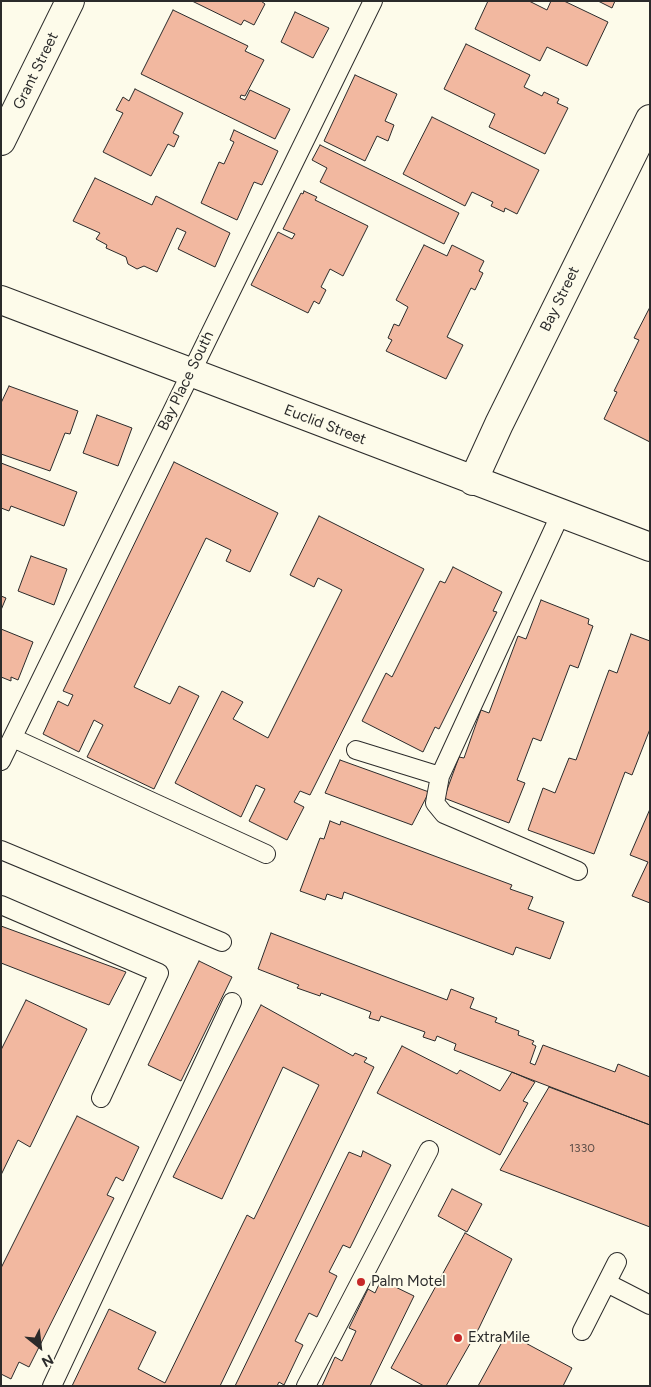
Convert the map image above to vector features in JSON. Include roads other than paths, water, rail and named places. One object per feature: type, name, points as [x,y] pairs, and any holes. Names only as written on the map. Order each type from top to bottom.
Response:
[{"type":"street","name":"Grant Street","points":[[1,141],[70,1]]},
{"type":"street","name":"Bay Street","points":[[473,481],[498,424],[650,119]]},
{"type":"street","name":"Euclid Street","points":[[1,300],[189,374],[650,547]]},
{"type":"lane","name":"Bay Place South","points":[[1,761],[373,1]]},
{"type":"lane","points":[[561,513],[440,776],[435,803],[444,814],[578,872]]},
{"type":"lane","points":[[13,738],[266,854]]},
{"type":"lane","points":[[356,750],[440,776]]},
{"type":"lane","points":[[1,850],[222,942]]},
{"type":"lane","points":[[1,905],[159,973],[101,1098]]},
{"type":"lane","points":[[52,1386],[232,1002]]},
{"type":"lane","points":[[306,1386],[428,1150]]},
{"type":"lane","points":[[582,1331],[616,1262]]},
{"type":"lane","points":[[607,1283],[650,1305]]},
{"type":"place","name":"Palm Motel","points":[[361,1282]]},
{"type":"place","name":"ExtraMile","points":[[458,1338]]}]
